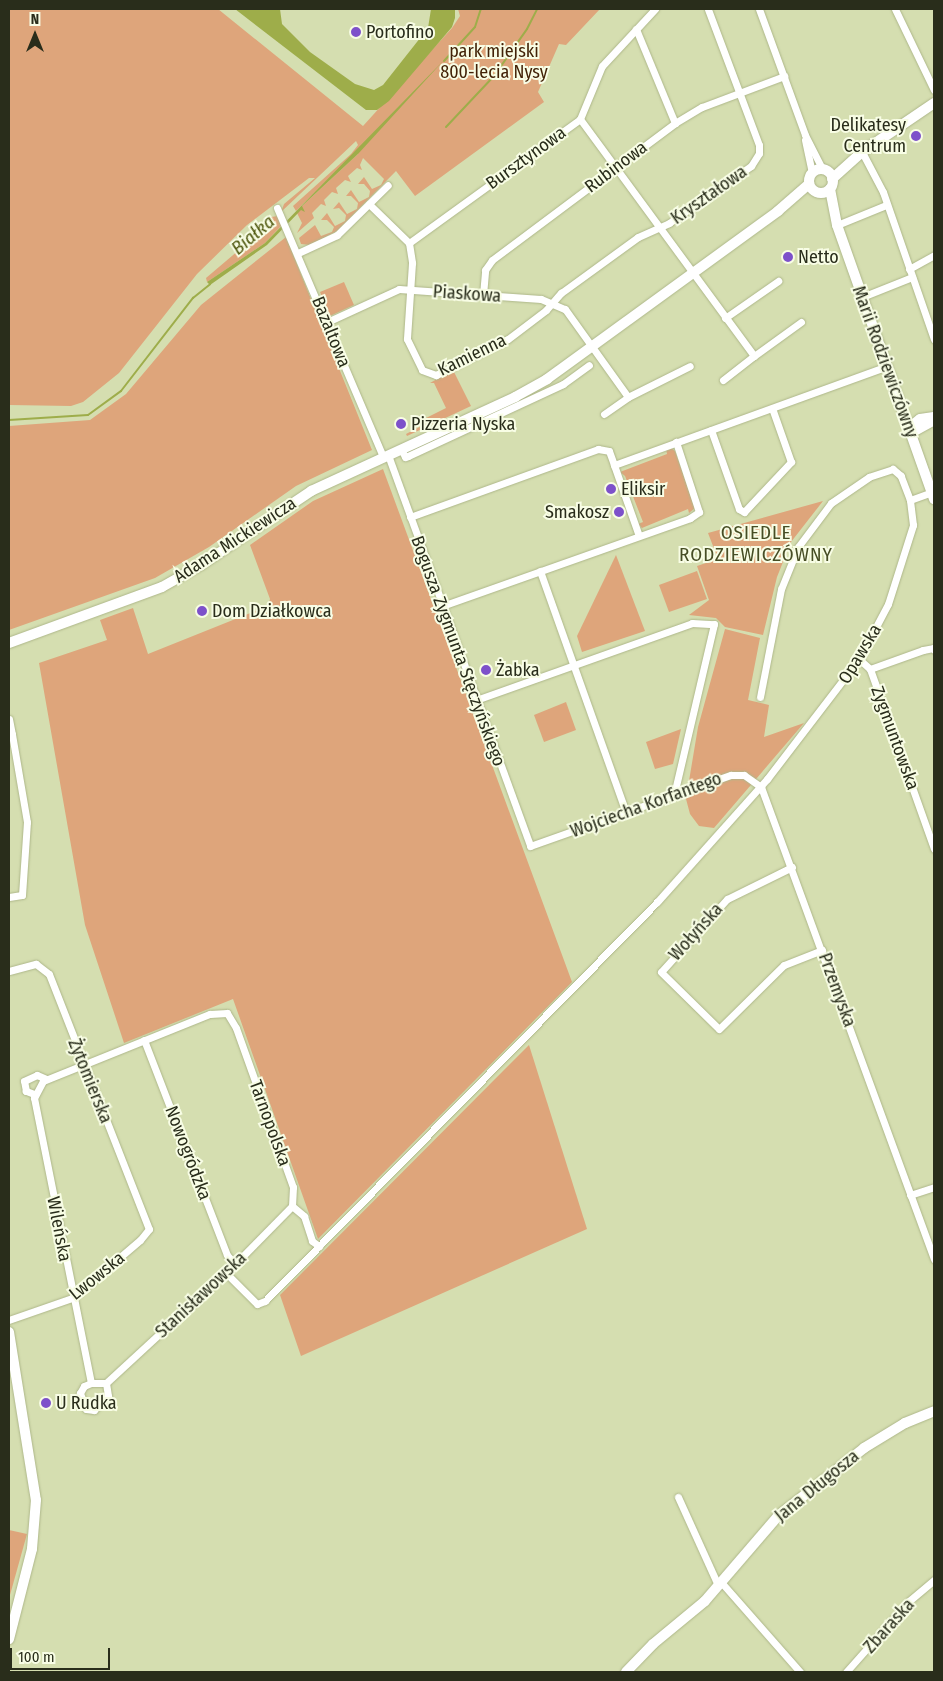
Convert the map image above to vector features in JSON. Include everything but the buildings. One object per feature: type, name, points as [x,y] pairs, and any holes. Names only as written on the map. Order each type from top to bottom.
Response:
[{"type":"street","name":"Bursztynowa","points":[[409,243],[580,119],[600,70],[654,9]]},
{"type":"street","name":"Kryształowa","points":[[554,303],[561,293],[638,237],[660,228],[755,162],[759,145],[708,9]]},
{"type":"street","points":[[759,9],[805,135],[828,177]]},
{"type":"street","points":[[895,9],[934,90]]},
{"type":"street","points":[[636,29],[675,123]]},
{"type":"street","name":"Rubinowa","points":[[483,295],[485,270],[492,260],[675,123],[702,107],[784,76]]},
{"type":"street","points":[[805,135],[811,178],[828,177],[934,103]]},
{"type":"street","points":[[580,119],[754,356]]},
{"type":"street","points":[[862,152],[886,205],[934,338]]},
{"type":"street","name":"Adama Mickiewicza","points":[[778,211],[818,193],[828,177]]},
{"type":"street","name":"Marii Rodziewiczówny","points":[[828,177],[837,225],[933,496]]},
{"type":"street","name":"Adama Mickiewicza","points":[[9,643],[162,587],[202,565],[311,491],[515,397],[555,373],[592,347],[778,211],[811,178]]},
{"type":"street","name":"Marii Rodziewiczówny","points":[[811,178],[837,225]]},
{"type":"street","points":[[298,253],[337,235],[388,184]]},
{"type":"street","points":[[369,204],[409,243]]},
{"type":"street","points":[[837,225],[886,205]]},
{"type":"street","name":"Bazaltowa","points":[[276,208],[298,253],[386,456]]},
{"type":"street","name":"Kamienna","points":[[409,243],[408,343],[422,370],[432,375],[508,339],[554,303]]},
{"type":"street","points":[[909,269],[934,255]]},
{"type":"street","points":[[862,297],[912,277]]},
{"type":"street","points":[[726,318],[778,281]]},
{"type":"street","name":"Piaskowa","points":[[327,322],[394,290],[410,289],[554,303]]},
{"type":"street","points":[[554,303],[565,309],[628,397]]},
{"type":"street","points":[[722,380],[801,322]]},
{"type":"street","name":"Adama Mickiewicza","points":[[402,449],[405,457],[408,456],[563,384],[589,365]]},
{"type":"street","points":[[604,414],[628,397],[690,366]]},
{"type":"street","points":[[614,465],[887,366]]},
{"type":"street","points":[[555,373],[563,384]]},
{"type":"street","points":[[711,430],[739,509],[748,510],[791,462],[772,408]]},
{"type":"street","points":[[902,408],[920,419],[934,418]]},
{"type":"street","points":[[910,431],[934,418]]},
{"type":"street","points":[[910,431],[920,419]]},
{"type":"street","points":[[442,606],[690,518],[699,512],[676,442]]},
{"type":"street","points":[[410,517],[598,449],[609,451],[638,536]]},
{"type":"street","name":"Bogusza Zygmunta Stęczyńskiego","points":[[386,456],[530,846]]},
{"type":"street","name":"Opawska","points":[[226,1273],[257,1304],[265,1301],[657,902],[761,787],[859,659],[888,604],[913,525],[910,500],[898,472],[885,469],[838,498],[811,526],[798,547],[784,581],[760,697]]},
{"type":"street","points":[[910,500],[933,496]]},
{"type":"street","points":[[540,571],[626,812]]},
{"type":"street","points":[[476,700],[692,622],[714,624],[674,794]]},
{"type":"street","points":[[870,669],[923,650],[933,648],[934,650]]},
{"type":"street","name":"Zygmuntowska","points":[[859,659],[870,669],[934,849]]},
{"type":"street","points":[[9,719],[10,735],[27,822],[22,895],[9,898]]},
{"type":"street","name":"Wojciecha Korfantego","points":[[530,846],[731,775],[744,775],[761,787]]},
{"type":"street","name":"Przemyska","points":[[761,787],[792,867],[934,1259]]},
{"type":"street","name":"Wołyńska","points":[[792,867],[727,898],[660,972],[719,1029],[784,965],[822,950]]},
{"type":"street","name":"Żytomierska","points":[[9,971],[36,964],[47,970],[149,1229]]},
{"type":"street","name":"Tarnopolska","points":[[144,1040],[210,1014],[227,1013],[234,1022],[293,1187],[292,1206]]},
{"type":"street","points":[[34,1094],[46,1079],[144,1040]]},
{"type":"street","name":"Nowogródzka","points":[[144,1040],[227,1254],[235,1264]]},
{"type":"street","name":"Wileńska","points":[[46,1079],[38,1075],[24,1081],[26,1091],[34,1094],[72,1298],[91,1383]]},
{"type":"street","points":[[910,1195],[934,1187]]},
{"type":"street","points":[[292,1206],[304,1216],[312,1241],[319,1246]]},
{"type":"street","name":"Stanisławowska","points":[[106,1383],[226,1273],[292,1206]]},
{"type":"street","name":"Lwowska","points":[[9,1320],[72,1298],[140,1240],[149,1229]]},
{"type":"street","points":[[9,1332],[36,1500],[32,1548],[9,1639]]},
{"type":"street","points":[[91,1383],[106,1383],[109,1394],[94,1410],[83,1406],[80,1397],[81,1389],[91,1383]]},
{"type":"street","name":"Jana Długosza","points":[[626,1672],[719,1584],[778,1516],[829,1474],[898,1427],[934,1411]]},
{"type":"street","points":[[678,1497],[719,1584],[800,1672]]},
{"type":"street","name":"Zbaraska","points":[[846,1672],[909,1601],[934,1580]]},
{"type":"green space","name":"park miejski 800-lecia Nysy","points":[[9,9],[218,9],[363,126],[452,28],[460,16],[458,9],[600,9],[566,45],[559,44],[538,92],[544,102],[415,196],[396,171],[337,231],[310,245],[301,244],[299,238],[315,225],[321,236],[332,232],[334,227],[327,220],[321,220],[327,213],[335,226],[345,221],[346,215],[339,208],[333,209],[339,202],[347,214],[357,209],[358,203],[351,196],[346,196],[351,190],[359,202],[369,197],[370,191],[364,184],[358,184],[364,177],[372,189],[381,185],[384,179],[363,158],[360,165],[362,170],[357,168],[348,176],[351,182],[345,180],[336,188],[338,194],[332,192],[324,200],[326,206],[321,204],[312,213],[314,218],[297,233],[302,223],[297,213],[302,206],[358,154],[359,149],[296,211],[293,206],[351,154],[358,145],[356,141],[281,212],[284,204],[315,178],[309,178],[247,225],[197,274],[119,373],[83,402],[71,406],[9,405]]},
{"type":"green space","points":[[278,216],[282,225],[265,243],[207,282],[206,278],[272,222],[271,217]]},
{"type":"green space","points":[[286,237],[372,450],[296,486],[209,547],[155,578],[9,630],[9,426],[90,420],[126,394],[201,305]]},
{"type":"green space","points":[[344,282],[354,305],[330,316],[320,292]]},
{"type":"green space","points":[[453,370],[471,406],[407,436],[406,434],[427,423],[426,418],[446,408],[434,383],[430,383]]},
{"type":"green space","points":[[671,448],[675,451],[695,508],[689,513],[688,509],[642,528],[638,524],[643,522],[625,476],[620,472],[667,454],[666,449]]},
{"type":"green space","points":[[383,469],[572,982],[318,1239],[233,999],[124,1043],[85,925],[39,663],[107,640],[100,620],[133,608],[148,654],[268,606],[270,599],[250,545],[313,501]]},
{"type":"green space","points":[[823,501],[791,542],[777,577],[763,635],[725,627],[716,618],[689,615],[709,600],[697,566],[718,559],[708,533]]},
{"type":"green space","points":[[616,555],[645,631],[582,652],[577,636]]},
{"type":"green space","points":[[697,571],[707,599],[669,612],[659,585]]},
{"type":"green space","points":[[725,629],[760,638],[748,700],[769,705],[764,737],[804,723],[714,828],[699,826],[690,814],[686,799],[698,727]]},
{"type":"green space","points":[[566,702],[576,730],[544,742],[534,715]]},
{"type":"green space","points":[[681,729],[673,764],[655,769],[646,742]]},
{"type":"green space","points":[[529,1045],[587,1229],[301,1356],[280,1295]]},
{"type":"green space","points":[[9,1530],[27,1534],[10,1595],[9,1593]]},
{"type":"shaded area","points":[[235,9],[280,9],[282,24],[310,52],[355,84],[374,90],[383,85],[428,28],[431,9],[455,9],[455,18],[452,27],[389,101],[377,110],[366,110]]},
{"type":"shaded area","points":[[445,59],[358,154],[302,206],[305,212],[301,210],[267,245],[210,285],[207,282],[265,243]]},
{"type":"waterway","name":"Białka","points":[[444,61],[475,27],[481,9]]},
{"type":"waterway","points":[[446,127],[494,76],[527,29],[537,9]]},
{"type":"waterway","name":"Białka","points":[[9,420],[88,415],[121,391],[193,298],[210,284]]},
{"type":"place","name":"Portofino","points":[[356,32]]},
{"type":"place","name":"Delikatesy Centrum","points":[[916,136]]},
{"type":"place","name":"Netto","points":[[788,257]]},
{"type":"place","name":"Pizzeria Nyska","points":[[401,424]]},
{"type":"place","name":"Eliksir","points":[[611,489]]},
{"type":"place","name":"Smakosz","points":[[619,512]]},
{"type":"place","name":"Dom Działkowca","points":[[202,611]]},
{"type":"place","name":"Żabka","points":[[486,670]]},
{"type":"place","name":"U Rudka","points":[[46,1403]]},
{"type":"district","name":"OSIEDLE RODZIEWICZÓWNY","points":[[756,544]]}]
